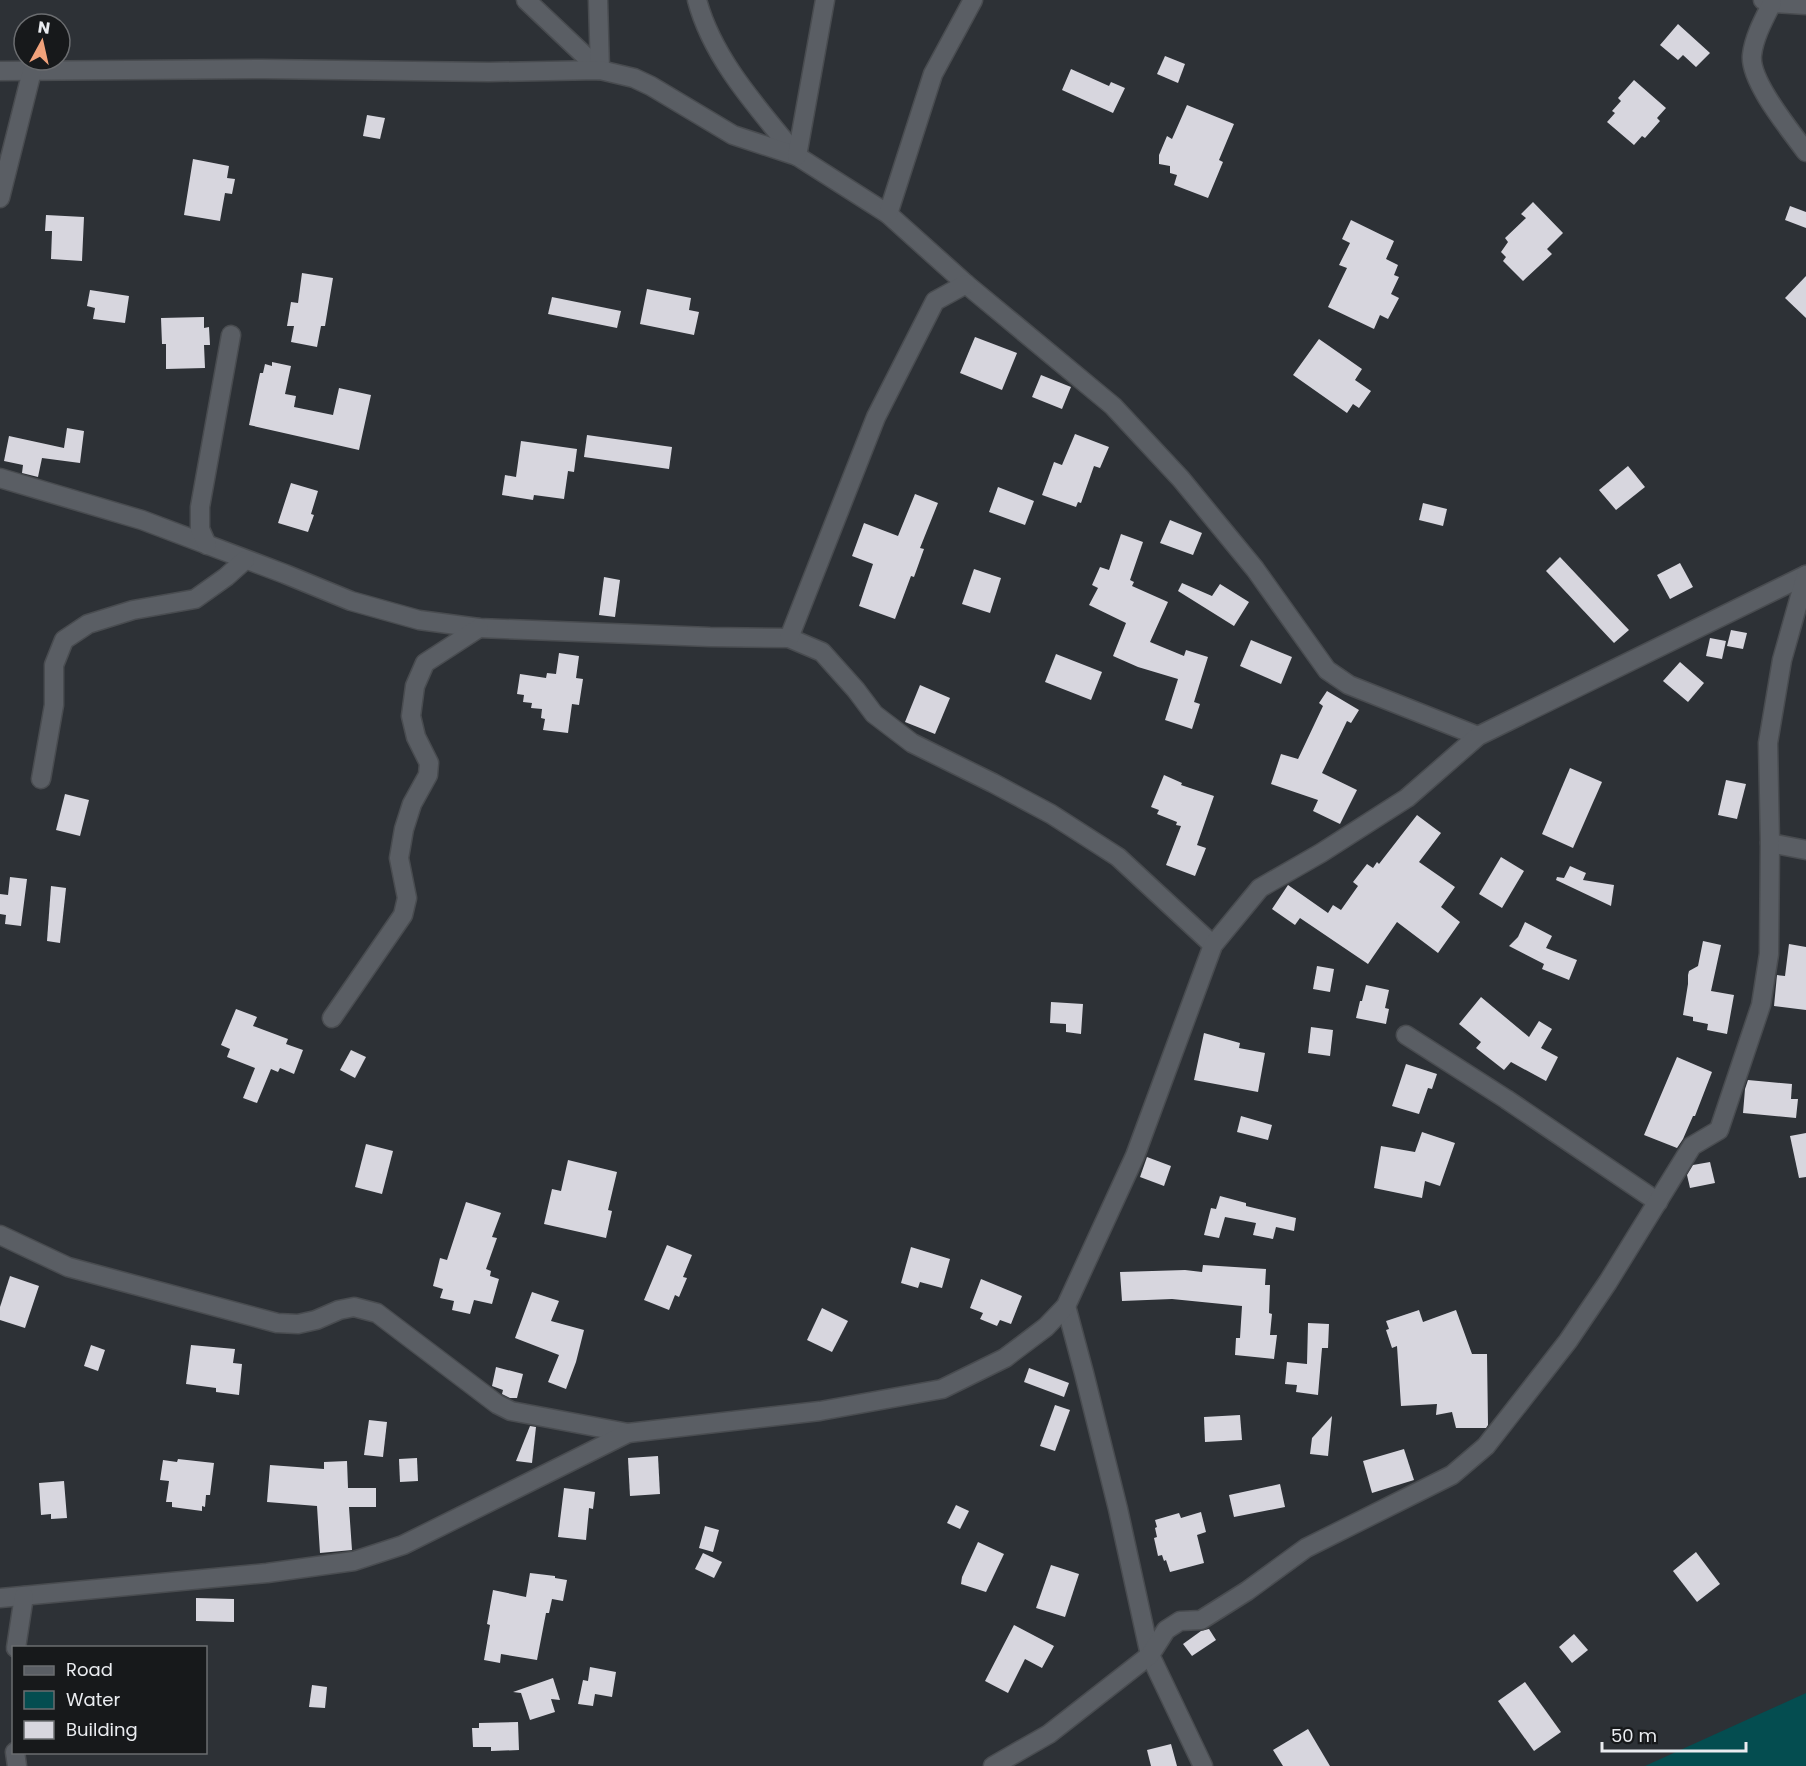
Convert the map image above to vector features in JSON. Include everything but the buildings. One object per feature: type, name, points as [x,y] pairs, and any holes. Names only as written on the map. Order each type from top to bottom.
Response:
[{"type":"street","points":[[526,0],[600,70]]},
{"type":"street","points":[[598,0],[600,70]]},
{"type":"street","points":[[697,0],[701,16],[719,53],[754,103],[798,156]]},
{"type":"street","points":[[798,156],[825,0]]},
{"type":"street","points":[[888,214],[933,74],[973,0]]},
{"type":"street","points":[[1806,4],[1768,1],[1752,56],[1754,70],[1765,94],[1806,152]]},
{"type":"street","points":[[72,71],[263,69],[489,72],[600,70],[634,78],[651,86],[733,135],[798,156],[888,214],[966,284],[1113,406],[1181,479],[1247,560],[1327,670],[1349,685],[1478,736]]},
{"type":"street","points":[[0,198],[32,72]]},
{"type":"street","points":[[789,638],[876,417],[935,301],[966,284]]},
{"type":"street","points":[[207,545],[200,529],[200,507],[231,335]]},
{"type":"street","points":[[0,478],[142,520],[351,601],[419,620],[479,628],[789,638],[822,652],[874,714],[912,743],[1051,814],[1118,857],[1213,945]]},
{"type":"street","points":[[41,779],[54,705],[54,665],[64,640],[88,624],[133,610],[195,599],[226,578],[245,560]]},
{"type":"street","points":[[0,1235],[68,1267],[277,1323],[298,1324],[354,1307],[377,1313],[497,1404],[511,1411],[628,1432],[820,1411],[942,1389],[1005,1358],[1046,1327],[1066,1306],[1135,1156],[1213,945],[1260,888],[1321,853],[1407,798],[1478,736],[1806,575]]},
{"type":"street","points":[[993,1766],[1049,1734],[1150,1654],[1166,1630],[1180,1621],[1201,1620],[1247,1591],[1306,1548],[1452,1475],[1486,1446],[1568,1341],[1692,1146],[1719,1130],[1761,1005],[1769,954],[1768,743],[1782,660],[1806,575]]},
{"type":"street","points":[[332,1018],[403,915],[407,898],[399,858],[404,829],[412,804],[428,775],[429,763],[416,737],[411,716],[415,686],[425,663],[479,628]]},
{"type":"street","points":[[1770,843],[1806,850]]},
{"type":"street","points":[[1406,1035],[1506,1099],[1658,1202]]},
{"type":"street","points":[[1066,1306],[1115,1498],[1150,1654],[1203,1766]]},
{"type":"street","points":[[0,1598],[267,1573],[354,1561],[403,1545],[628,1432]]},
{"type":"street","points":[[16,1646],[24,1596]]},
{"type":"water","points":[[1806,1693],[1806,1766],[1645,1766]]}]
